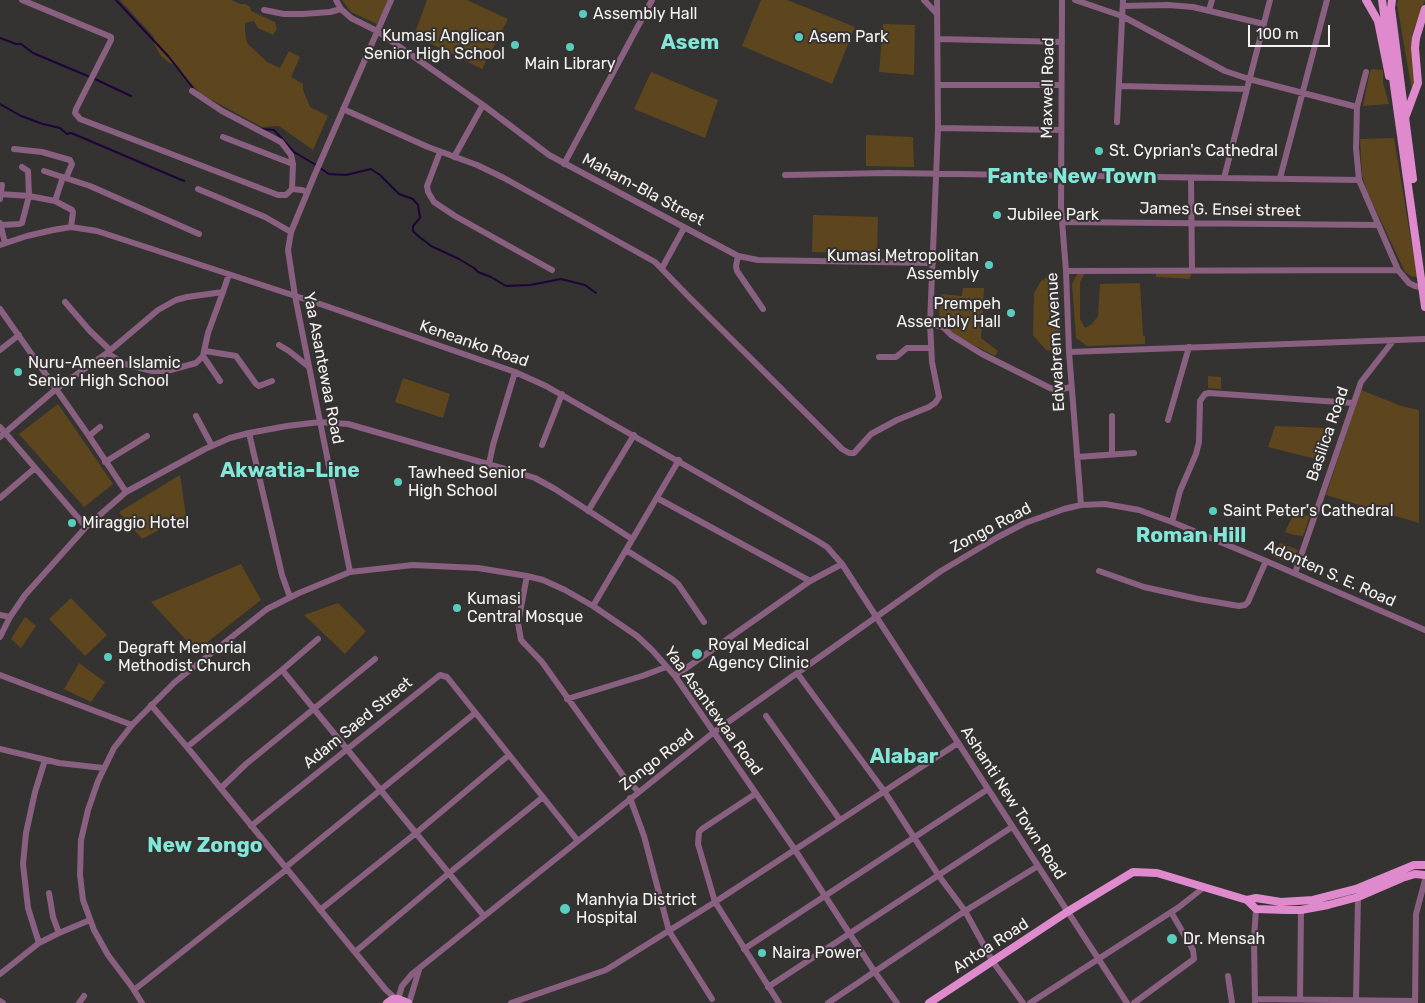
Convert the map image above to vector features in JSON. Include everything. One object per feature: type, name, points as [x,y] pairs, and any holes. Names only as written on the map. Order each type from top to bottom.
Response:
[{"type":"main road","points":[[1366,0],[1378,20],[1387,66],[1397,99]]},
{"type":"main road","points":[[1382,0],[1424,288],[1425,307]]},
{"type":"main road","points":[[1392,0],[1392,14],[1425,273]]},
{"type":"main road","points":[[1405,118],[1418,83],[1415,48],[1417,30],[1425,9]]},
{"type":"main road","name":"Antoa Road","points":[[929,1003],[994,962],[1067,912],[1133,872],[1157,872],[1203,888],[1247,900],[1256,898],[1281,902],[1313,900],[1356,889],[1414,865],[1425,865]]},
{"type":"main road","points":[[1247,900],[1256,909],[1301,910],[1358,897],[1415,874],[1425,875]]},
{"type":"main road","points":[[387,1003],[397,999],[409,1003]]},
{"type":"street","points":[[22,0],[111,37],[76,109],[76,117],[278,195],[286,194],[292,189],[308,192]]},
{"type":"street","points":[[264,10],[284,14],[330,12],[341,9],[336,0]]},
{"type":"street","name":"Yaa Asantewaa Road","points":[[391,0],[291,232],[288,250],[294,296],[350,572],[412,565],[478,568],[527,576],[554,584],[593,606],[637,636],[675,676],[795,850],[874,971],[898,1003]]},
{"type":"street","points":[[564,164],[652,0]]},
{"type":"street","points":[[924,0],[937,14]]},
{"type":"street","points":[[343,109],[504,178],[655,262],[842,449],[848,453],[854,452],[871,434],[897,420],[929,407],[938,400],[931,348],[930,324],[938,128],[937,0]]},
{"type":"street","name":"Maxwell Road","points":[[1061,176],[1062,0]]},
{"type":"street","points":[[1075,0],[1122,16],[1218,67],[1249,79],[1357,107]]},
{"type":"street","points":[[1209,10],[1212,0]]},
{"type":"street","points":[[1224,178],[1270,0]]},
{"type":"street","points":[[1280,178],[1327,0]]},
{"type":"street","points":[[1118,122],[1123,3],[1168,3],[1209,10],[1264,24]]},
{"type":"street","name":"Maham-Bla Street","points":[[341,9],[351,18],[377,31],[564,164],[738,256],[758,260],[933,263]]},
{"type":"street","points":[[938,39],[1062,42]]},
{"type":"street","points":[[1366,72],[1357,107],[1356,148],[1359,180],[1398,270],[1409,283],[1424,288]]},
{"type":"street","points":[[938,85],[1061,85]]},
{"type":"street","points":[[1119,86],[1247,89]]},
{"type":"street","points":[[192,91],[222,111],[280,142],[291,155],[293,164],[292,189]]},
{"type":"street","points":[[454,157],[483,105]]},
{"type":"street","points":[[938,128],[1060,130]]},
{"type":"street","points":[[223,137],[293,164]]},
{"type":"street","points":[[14,149],[42,152],[70,160],[72,164],[55,201]]},
{"type":"street","points":[[440,152],[427,186],[434,202],[455,216],[552,270]]},
{"type":"street","points":[[2,244],[0,224],[20,224],[29,196],[28,171],[22,167]]},
{"type":"street","points":[[44,171],[90,186],[199,234]]},
{"type":"street","points":[[785,175],[888,173],[1359,180]]},
{"type":"street","name":"Edwabrem Avenue","points":[[1061,176],[1071,387],[1080,506]]},
{"type":"street","points":[[1191,178],[1192,270]]},
{"type":"street","points":[[0,200],[2,184]]},
{"type":"street","points":[[198,189],[266,217],[291,232]]},
{"type":"street","points":[[0,194],[29,196],[55,201],[72,210],[72,227]]},
{"type":"street","name":"James G. Ensei street","points":[[1062,222],[1378,225]]},
{"type":"street","name":"Keneanko Road","points":[[2,244],[27,236],[72,227],[97,231],[515,372],[562,394],[816,540],[826,547],[842,564],[878,618]]},
{"type":"street","points":[[662,268],[684,228]]},
{"type":"street","points":[[738,256],[737,271],[763,309]]},
{"type":"street","points":[[1066,271],[1398,270]]},
{"type":"street","points":[[65,302],[109,352],[125,364],[152,371],[167,371],[196,363],[204,354],[208,333],[229,274]]},
{"type":"street","points":[[86,527],[2,432],[56,389],[109,352],[158,310],[176,300],[223,292]]},
{"type":"street","points":[[0,309],[90,436],[126,492]]},
{"type":"street","points":[[930,324],[943,327],[951,335],[982,354],[1050,388],[1058,390],[1071,387]]},
{"type":"street","points":[[0,350],[18,335]]},
{"type":"street","points":[[1069,352],[1425,339]]},
{"type":"street","points":[[1376,341],[1378,358]]},
{"type":"street","name":"Basilica Road","points":[[1295,573],[1353,403],[1364,377],[1393,341]]},
{"type":"street","points":[[279,345],[309,367]]},
{"type":"street","points":[[1168,420],[1189,347]]},
{"type":"street","points":[[880,357],[896,357],[906,348],[931,348]]},
{"type":"street","points":[[204,354],[236,356],[256,384],[259,386],[272,381]]},
{"type":"street","points":[[204,354],[220,381]]},
{"type":"street","points":[[489,464],[515,372]]},
{"type":"street","points":[[542,445],[562,394]]},
{"type":"street","points":[[1172,522],[1180,491],[1196,454],[1199,442],[1200,401],[1205,394],[1353,403]]},
{"type":"street","points":[[196,416],[212,446]]},
{"type":"street","points":[[1112,416],[1112,454]]},
{"type":"street","points":[[0,637],[25,595],[86,527],[126,492],[212,446],[230,438],[249,433],[320,422],[348,424],[535,478],[632,539]]},
{"type":"street","points":[[90,436],[100,427]]},
{"type":"street","points":[[249,433],[282,575],[290,597]]},
{"type":"street","points":[[588,511],[634,435]]},
{"type":"street","points":[[105,462],[147,436]]},
{"type":"street","points":[[1077,457],[1134,453]]},
{"type":"street","points":[[593,606],[679,460]]},
{"type":"street","points":[[0,498],[35,468]]},
{"type":"street","points":[[657,498],[810,582]]},
{"type":"street","name":"Adonten S. E. Road","points":[[1080,506],[1100,504],[1124,506],[1172,522],[1425,630]]},
{"type":"street","name":"Zongo Road","points":[[397,999],[402,986],[420,969],[714,732],[878,618],[941,571],[1025,523],[1080,506]]},
{"type":"street","points":[[626,550],[678,584],[704,622]]},
{"type":"street","points":[[1098,571],[1144,587],[1238,606],[1245,605],[1248,602],[1266,561]]},
{"type":"street","points":[[675,676],[810,582],[842,564]]},
{"type":"street","points":[[142,1003],[108,955],[90,920],[84,900],[80,856],[81,840],[88,810],[103,768],[114,748],[132,725],[175,682],[267,609],[290,597],[350,572]]},
{"type":"street","points":[[527,576],[518,623],[519,635],[525,645],[542,662],[624,777],[638,792]]},
{"type":"street","points":[[0,615],[10,618]]},
{"type":"street","name":"Ashanti New Town Road","points":[[878,618],[1127,1003]]},
{"type":"street","points":[[187,747],[318,639]]},
{"type":"street","points":[[220,788],[246,764],[375,659]]},
{"type":"street","points":[[567,698],[642,676],[666,666]]},
{"type":"street","points":[[282,670],[484,916]]},
{"type":"street","points":[[797,673],[884,791],[938,876],[965,911],[994,962],[1023,1003]]},
{"type":"street","points":[[0,675],[132,725]]},
{"type":"street","name":"Adam Saed Street","points":[[251,826],[440,675],[447,677],[475,714]]},
{"type":"street","points":[[150,705],[187,747],[386,990],[397,999]]},
{"type":"street","points":[[134,990],[475,714],[578,841]]},
{"type":"street","points":[[766,716],[840,820]]},
{"type":"street","points":[[511,1003],[606,970],[715,902],[958,743]]},
{"type":"street","points":[[0,749],[44,760],[103,768]]},
{"type":"street","points":[[320,910],[509,755]]},
{"type":"street","points":[[39,943],[28,908],[22,864],[26,833],[44,760]]},
{"type":"street","points":[[744,949],[988,789]]},
{"type":"street","points":[[755,794],[699,832],[698,844],[715,902],[779,1003]]},
{"type":"street","points":[[355,952],[543,797]]},
{"type":"street","points":[[630,798],[644,836],[668,931],[712,999]]},
{"type":"street","points":[[768,987],[1012,827]]},
{"type":"street","points":[[828,1003],[965,911],[1038,866]]},
{"type":"street","points":[[1256,909],[1254,938],[1255,1001],[1300,999],[1415,1002],[1416,914],[1425,880]]},
{"type":"street","points":[[1030,1003],[1187,902],[1203,888]]},
{"type":"street","points":[[49,894],[53,917],[59,933]]},
{"type":"street","points":[[1356,1000],[1358,897]]},
{"type":"street","points":[[1300,999],[1301,910]]},
{"type":"street","points":[[1134,1003],[1194,959],[1193,950],[1170,912]]},
{"type":"street","points":[[0,974],[39,943],[90,920]]},
{"type":"street","points":[[409,1003],[420,969]]},
{"type":"street","points":[[1228,976],[1232,1003]]},
{"type":"street","points":[[386,990],[387,1003]]},
{"type":"street","points":[[79,1003],[84,996]]},
{"type":"shaded area","points":[[120,0],[231,0],[240,4],[246,4],[250,7],[251,11],[275,22],[277,29],[273,35],[258,28],[254,21],[245,23],[247,43],[267,62],[280,68],[289,51],[300,57],[291,77],[303,84],[303,90],[310,107],[328,116],[313,150],[279,126],[262,127],[201,94],[186,79],[177,66],[161,56],[154,44],[154,37]]},
{"type":"shaded area","points":[[342,0],[388,0],[377,24],[351,12]]},
{"type":"shaded area","points":[[427,0],[467,0],[508,19],[482,69],[414,35]]},
{"type":"shaded area","name":"Asem Park","points":[[761,0],[787,0],[855,27],[832,84],[742,46]]},
{"type":"shaded area","points":[[1398,0],[1425,0],[1412,34],[1416,78],[1412,91],[1397,4]]},
{"type":"shaded area","points":[[883,24],[915,25],[914,75],[879,72]]},
{"type":"shaded area","points":[[1372,69],[1383,70],[1383,83],[1389,104],[1363,106]]},
{"type":"shaded area","points":[[651,72],[718,100],[705,138],[634,109]]},
{"type":"shaded area","points":[[866,135],[913,137],[914,167],[866,166]]},
{"type":"shaded area","points":[[1394,138],[1417,277],[1405,272],[1362,176],[1360,139]]},
{"type":"shaded area","points":[[813,215],[878,217],[877,254],[812,252]]},
{"type":"shaded area","points":[[1156,272],[1191,273],[1190,279],[1156,277]]},
{"type":"shaded area","points":[[1078,273],[1085,273],[1080,282],[1080,319],[1085,328],[1092,324],[1098,316],[1100,284],[1140,283],[1145,344],[1087,346],[1076,338],[1072,284]]},
{"type":"shaded area","points":[[1051,275],[1057,276],[1062,352],[1046,350],[1033,335],[1034,293],[1041,281]]},
{"type":"shaded area","points":[[963,288],[984,288],[981,338],[998,351],[995,356],[949,332],[939,315],[941,294],[962,296]]},
{"type":"shaded area","points":[[1208,376],[1221,377],[1221,389],[1208,388]]},
{"type":"shaded area","points":[[403,378],[450,394],[443,418],[395,402]]},
{"type":"shaded area","points":[[1361,390],[1401,406],[1419,410],[1419,523],[1326,495]]},
{"type":"shaded area","points":[[58,404],[113,484],[84,507],[19,434]]},
{"type":"shaded area","points":[[1275,426],[1329,428],[1320,460],[1268,447]]},
{"type":"shaded area","points":[[180,475],[186,516],[142,539],[119,512]]},
{"type":"shaded area","points":[[1294,513],[1310,516],[1303,536],[1285,532]]},
{"type":"shaded area","points":[[1280,543],[1298,550],[1292,560],[1286,562],[1272,556]]},
{"type":"shaded area","points":[[241,564],[261,600],[196,651],[151,602]]},
{"type":"shaded area","points":[[71,598],[107,635],[85,656],[49,619]]},
{"type":"shaded area","points":[[338,603],[366,631],[345,654],[304,615]]},
{"type":"shaded area","points":[[25,617],[36,626],[21,648],[11,639]]},
{"type":"shaded area","points":[[79,663],[105,682],[91,702],[64,689]]},
{"type":"waterway","points":[[116,0],[169,57],[193,88]]},
{"type":"waterway","points":[[0,38],[21,44],[33,53],[90,77]]},
{"type":"waterway","points":[[95,79],[131,96]]},
{"type":"waterway","points":[[0,104],[21,116],[60,128],[67,134],[76,135],[184,181]]},
{"type":"waterway","points":[[261,129],[274,130],[294,152],[316,165]]},
{"type":"waterway","points":[[320,168],[329,174],[346,175],[371,169],[380,175],[399,194],[413,199],[418,205],[420,218],[413,226],[413,231],[417,235],[431,246],[459,259],[478,272],[506,286],[530,285],[561,279],[585,285],[596,293]]},
{"type":"place","name":"Assembly Hall","points":[[583,14]]},
{"type":"place","name":"Asem Park","points":[[799,37]]},
{"type":"place","name":"Kumasi Anglican Senior High School","points":[[515,45]]},
{"type":"place","name":"Main Library","points":[[570,47]]},
{"type":"place","name":"St. Cyprian's Cathedral","points":[[1099,151]]},
{"type":"place","name":"Jubilee Park","points":[[997,215]]},
{"type":"place","name":"Kumasi Metropolitan Assembly","points":[[989,265]]},
{"type":"place","name":"Prempeh Assembly Hall","points":[[1011,313]]},
{"type":"place","name":"Nuru-Ameen Islamic Senior High School","points":[[18,372]]},
{"type":"place","name":"Tawheed Senior High School","points":[[398,482]]},
{"type":"place","name":"Saint Peter's Cathedral","points":[[1213,511]]},
{"type":"place","name":"Miraggio Hotel","points":[[72,523]]},
{"type":"place","name":"Kumasi Central Mosque","points":[[457,608]]},
{"type":"place","name":"Royal Medical Agency Clinic","points":[[697,654]]},
{"type":"place","name":"Degraft Memorial Methodist Church","points":[[108,657]]},
{"type":"place","name":"Manhyia District Hospital","points":[[565,909]]},
{"type":"place","name":"Dr. Mensah","points":[[1172,939]]},
{"type":"place","name":"Naira Power","points":[[762,953]]},
{"type":"district","name":"Asem","points":[[690,43]]},
{"type":"district","name":"Fante New Town","points":[[1072,177]]},
{"type":"district","name":"Akwatia-Line","points":[[290,471]]},
{"type":"district","name":"Roman Hill","points":[[1191,536]]},
{"type":"district","name":"Alabar","points":[[904,757]]},
{"type":"district","name":"New Zongo","points":[[205,846]]}]
